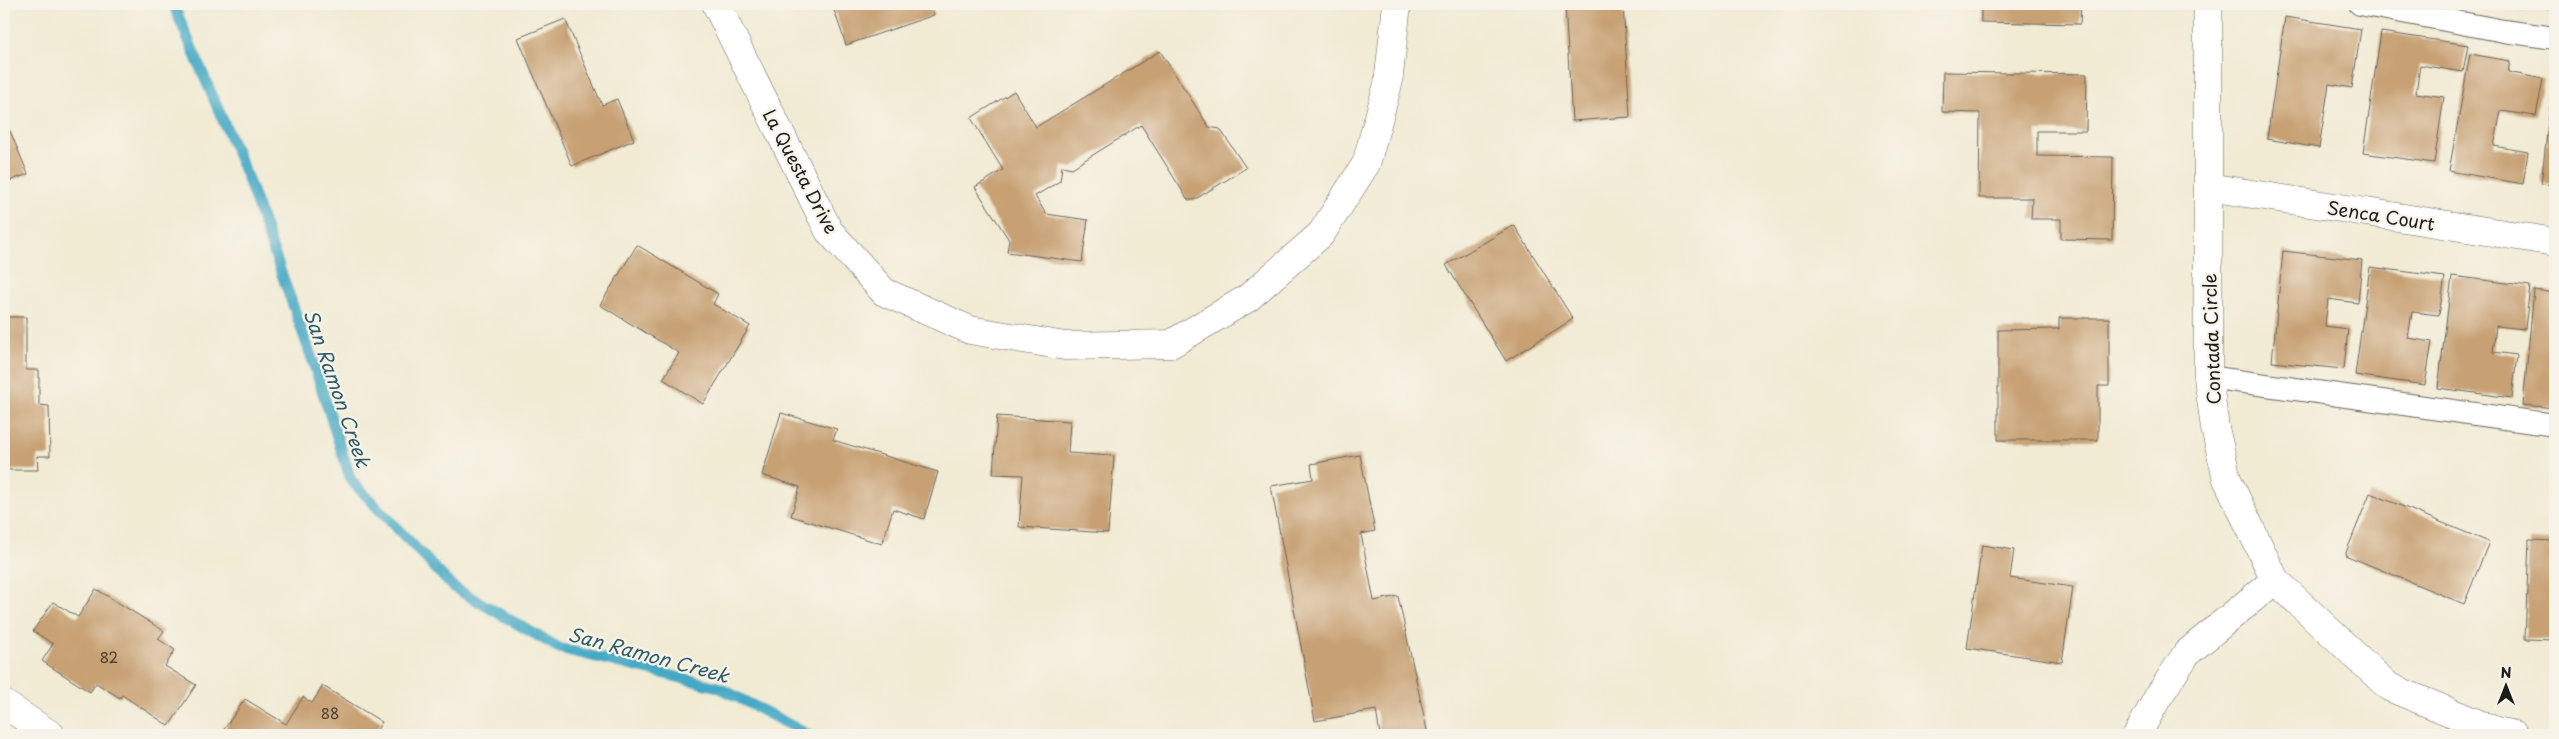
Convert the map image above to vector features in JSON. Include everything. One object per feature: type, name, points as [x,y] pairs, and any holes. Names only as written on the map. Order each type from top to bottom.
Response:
[{"type":"street","name":"La Questa Drive","points":[[716,4],[829,231],[884,292],[970,330],[1065,346],[1171,344],[1248,298],[1321,234],[1366,164],[1388,84],[1397,4]]},
{"type":"street","name":"Contada Circle","points":[[2208,4],[2208,377],[2215,428],[2227,479],[2275,580],[2389,687],[2496,731],[2515,735]]},
{"type":"street","name":"Senca Court","points":[[2208,188],[2555,242]]},
{"type":"street","points":[[2137,735],[2158,697],[2187,653],[2275,580]]},
{"type":"street","points":[[4,704],[51,735]]},
{"type":"lane","points":[[2360,4],[2504,31],[2555,38]]},
{"type":"lane","points":[[2208,377],[2555,425]]},
{"type":"building","points":[[832,4],[930,4],[934,15],[846,45]]},
{"type":"building","points":[[1565,4],[1623,4],[1630,117],[1572,121]]},
{"type":"building","points":[[1981,4],[2081,4],[2080,24],[1981,22]]},
{"type":"building","points":[[2495,4],[2521,4],[2520,8]]},
{"type":"building","points":[[2555,4],[2555,9],[2529,5]]},
{"type":"building","points":[[2285,17],[2361,29],[2352,88],[2329,84],[2319,148],[2267,139]]},
{"type":"building","points":[[565,19],[602,105],[617,99],[634,140],[572,166],[518,38]]},
{"type":"building","points":[[2381,32],[2468,45],[2463,72],[2420,65],[2416,93],[2444,97],[2434,163],[2363,153]]},
{"type":"building","points":[[1160,51],[1209,127],[1220,129],[1246,168],[1194,200],[1188,200],[1141,125],[1072,168],[1062,166],[1060,181],[1035,196],[1046,214],[1088,220],[1082,262],[1007,252],[1009,240],[975,187],[1003,170],[971,118],[1014,91],[1036,127]]},
{"type":"building","points":[[2470,54],[2510,61],[2508,72],[2543,79],[2536,116],[2501,111],[2494,146],[2528,152],[2523,184],[2449,171]]},
{"type":"building","points":[[1943,72],[2087,74],[2086,131],[2037,131],[2037,156],[2113,157],[2112,240],[2061,239],[2061,219],[2031,219],[2032,198],[1979,198],[1980,113],[1942,112]]},
{"type":"building","points":[[2555,76],[2555,185],[2541,184]]},
{"type":"building","points":[[10,131],[28,174],[4,183],[4,133]]},
{"type":"building","points":[[1514,225],[1573,319],[1506,361],[1446,265]]},
{"type":"building","points":[[637,245],[718,294],[713,304],[750,326],[703,404],[663,379],[679,353],[600,305]]},
{"type":"building","points":[[2283,251],[2362,260],[2358,303],[2328,299],[2325,326],[2348,329],[2344,369],[2272,362]]},
{"type":"building","points":[[2370,267],[2445,277],[2439,315],[2412,312],[2408,338],[2432,342],[2425,385],[2355,375]]},
{"type":"building","points":[[2452,276],[2530,286],[2525,329],[2496,326],[2493,352],[2517,355],[2512,398],[2438,388]]},
{"type":"building","points":[[2534,290],[2555,293],[2555,408],[2523,405]]},
{"type":"building","points":[[4,317],[26,317],[26,370],[39,370],[39,405],[49,406],[50,456],[37,456],[38,470],[4,470]]},
{"type":"building","points":[[2059,318],[2109,318],[2109,386],[2098,386],[2098,440],[1998,440],[1998,330],[2059,329]]},
{"type":"building","points":[[781,413],[837,429],[833,440],[938,472],[924,519],[893,509],[882,544],[791,516],[800,487],[762,475]]},
{"type":"building","points":[[997,416],[1070,421],[1068,453],[1114,456],[1108,533],[1019,527],[1023,475],[993,474]]},
{"type":"building","points":[[1360,455],[1375,531],[1361,534],[1374,601],[1398,596],[1428,735],[1380,735],[1376,710],[1315,721],[1271,486],[1313,479],[1311,464]]},
{"type":"building","points":[[2370,493],[2489,542],[2464,604],[2345,555]]},
{"type":"building","points":[[2529,540],[2555,541],[2555,640],[2525,639]]},
{"type":"building","points":[[1982,545],[2014,550],[2010,578],[2073,587],[2062,662],[1967,648]]},
{"type":"building","points":[[96,589],[164,631],[158,639],[175,650],[165,666],[196,685],[169,726],[122,695],[120,698],[96,683],[90,692],[42,661],[53,644],[33,631],[53,602],[78,617]]},
{"type":"building","points":[[323,686],[382,722],[374,735],[220,735],[245,699],[286,724],[303,697],[312,703]]},
{"type":"waterway","name":"San Ramon Creek","points":[[173,4],[246,174],[311,356],[351,480],[453,587],[559,648],[718,687],[809,735]]}]
